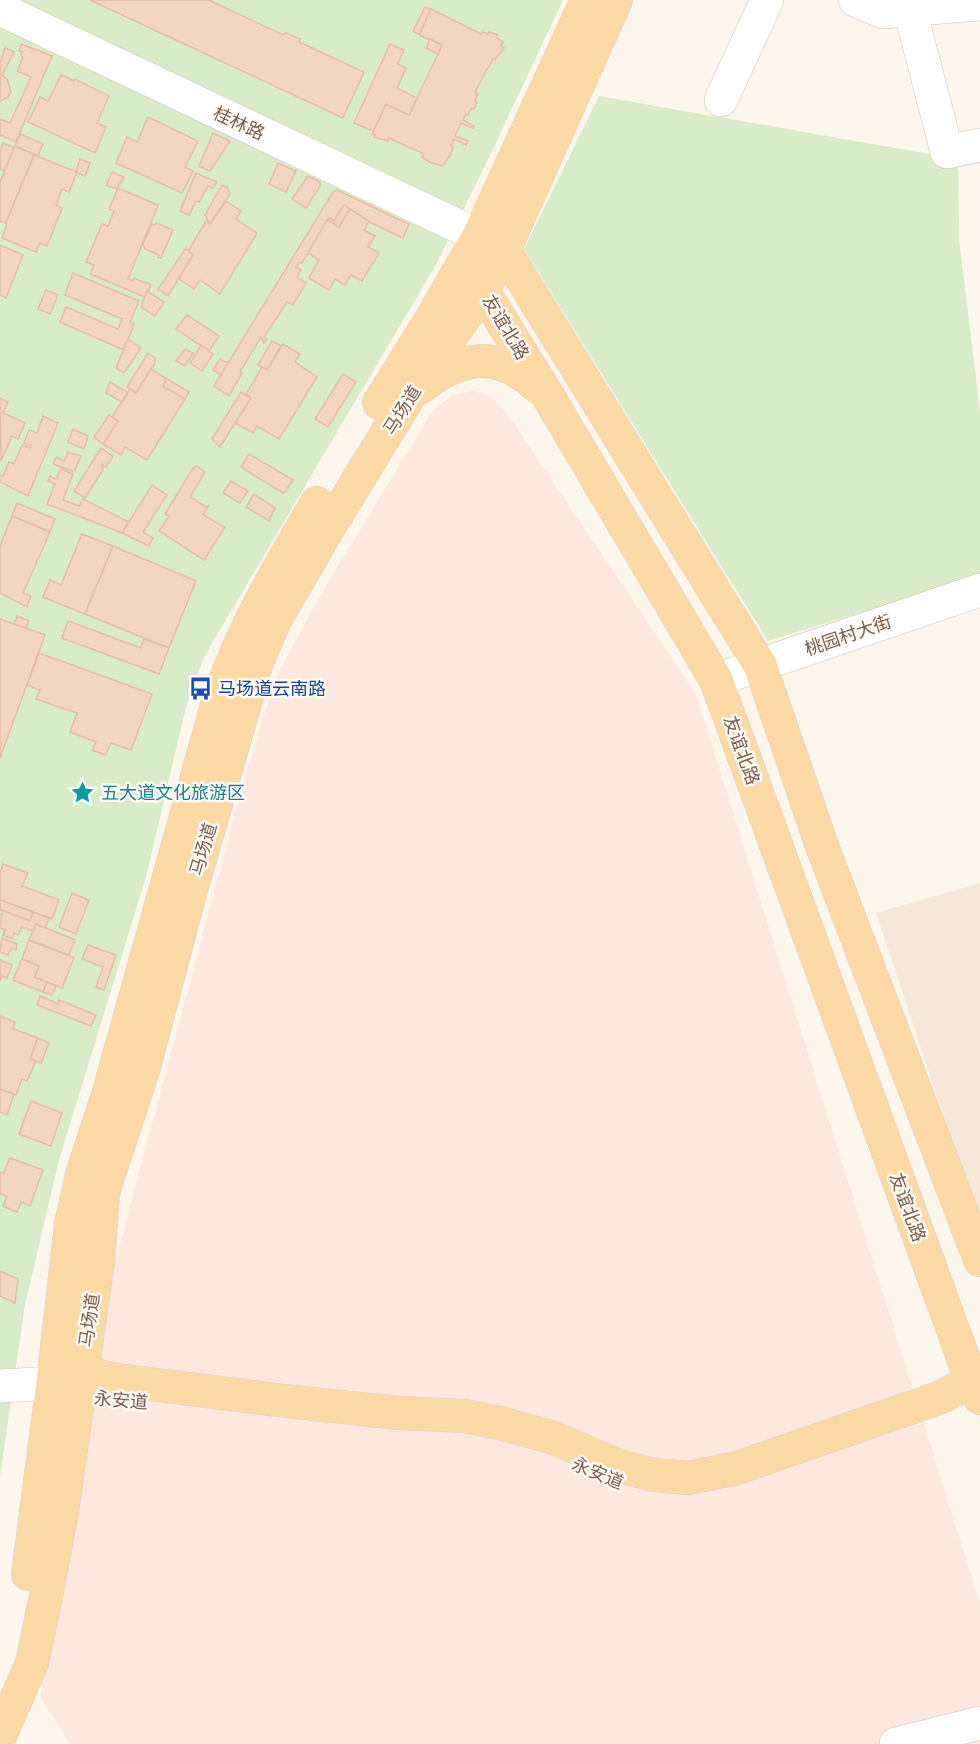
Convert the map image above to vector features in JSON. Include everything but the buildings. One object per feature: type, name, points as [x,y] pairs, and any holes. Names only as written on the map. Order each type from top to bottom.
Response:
[{"type":"main road","name":"马场道","points":[[491,243],[587,0]]},
{"type":"main road","name":"马场道","points":[[0,1736],[32,1663],[62,1512],[72,1384],[71,1224],[82,1175],[108,1095],[221,691],[234,655],[272,578],[433,316],[491,243],[616,0]]},
{"type":"main road","name":"友谊北路","points":[[491,243],[483,291],[548,396],[716,680],[978,1391]]},
{"type":"main road","points":[[491,243],[760,665],[822,846],[980,1260]]},
{"type":"main road","name":"马场道","points":[[0,1686],[12,1658],[35,1530],[72,1384],[99,1254],[103,1192],[144,1067],[191,890],[256,662],[286,601],[410,395],[483,291]]},
{"type":"main road","points":[[410,395],[433,377],[468,362],[500,362],[524,375],[548,396]]},
{"type":"main road","name":"永安道","points":[[72,1384],[118,1380],[398,1413],[465,1416],[554,1438],[619,1466],[654,1476],[688,1478],[737,1468],[939,1398],[978,1391]]},
{"type":"street","points":[[721,100],[767,0]]},
{"type":"street","points":[[855,0],[883,12],[963,3]]},
{"type":"street","name":"桂林路","points":[[0,9],[491,243]]},
{"type":"street","points":[[910,10],[947,152],[980,145]]},
{"type":"street","name":"桃园村大街","points":[[716,680],[980,590]]},
{"type":"street","points":[[0,1386],[72,1384]]},
{"type":"street","points":[[896,1744],[980,1723]]},
{"type":"shaded area","points":[[473,391],[491,396],[506,412],[696,694],[980,1604],[980,1744],[70,1744],[40,1696],[109,1285],[240,795],[276,676],[327,584],[434,409],[453,395]]},
{"type":"shaded area","points":[[980,883],[980,1216],[970,1196],[876,913]]},
{"type":"green space","name":"五大道文化旅游区","points":[[0,0],[563,0],[437,263],[204,657],[186,707],[146,877],[59,1160],[25,1305],[0,1476]]},
{"type":"green space","points":[[599,96],[958,159],[959,239],[980,411],[980,576],[768,641],[524,249]]},
{"type":"place","name":"马场道云南路","points":[[200,688]]},
{"type":"place","name":"五大道文化旅游区","points":[[83,792]]}]
